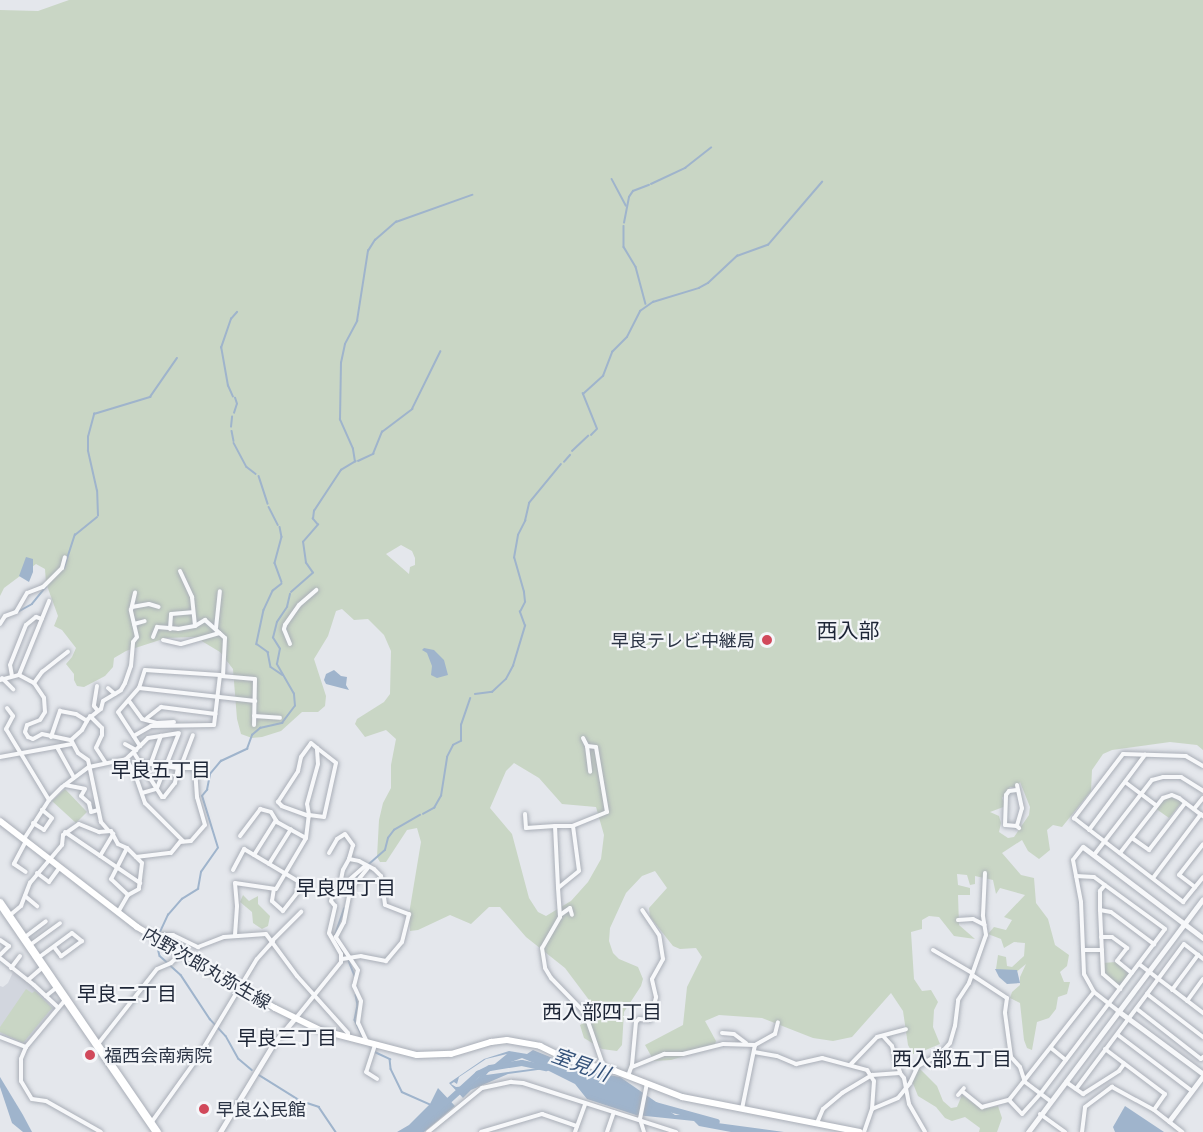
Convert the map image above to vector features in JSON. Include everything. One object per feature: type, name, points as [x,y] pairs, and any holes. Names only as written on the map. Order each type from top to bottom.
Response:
[{"type":"highway","points":[[0,903],[157,1132]]},
{"type":"main road","name":"内野次郎丸弥生線","points":[[0,821],[118,913],[154,937],[295,1019],[367,1043],[374,1049],[433,1056],[507,1040],[540,1046],[571,1060],[628,1076],[647,1086],[682,1097],[862,1132]]},
{"type":"street","points":[[0,624],[3,619],[17,610],[24,596],[44,587],[62,568],[65,557]]},
{"type":"street","points":[[180,571],[192,597],[195,626]]},
{"type":"street","points":[[290,644],[285,625],[298,604],[316,590]]},
{"type":"street","points":[[217,631],[220,591]]},
{"type":"street","points":[[0,757],[13,757],[20,753],[72,742],[90,716],[99,711],[103,701],[121,690],[131,666],[133,642],[137,637],[132,607],[135,592]]},
{"type":"street","points":[[19,675],[49,601]]},
{"type":"street","points":[[132,607],[149,604],[159,607]]},
{"type":"street","points":[[170,629],[171,614],[192,612]]},
{"type":"street","points":[[12,676],[10,665],[26,625],[36,617],[42,619]]},
{"type":"street","points":[[134,735],[151,726],[214,725],[225,638],[205,620],[195,626],[170,629],[157,627],[153,637]]},
{"type":"street","points":[[134,624],[145,621]]},
{"type":"street","points":[[163,640],[181,644],[217,631]]},
{"type":"street","points":[[34,683],[42,672],[68,652]]},
{"type":"street","points":[[140,746],[118,715],[120,709],[139,688],[145,670],[255,679],[254,725]]},
{"type":"street","points":[[1,679],[19,675],[34,683],[45,698],[45,712],[40,720],[27,725],[25,732],[32,740],[42,734],[72,742],[88,760],[101,822],[113,834],[118,844],[127,848],[136,857],[143,869],[140,889],[128,895],[118,913]]},
{"type":"street","points":[[1,679],[13,689]]},
{"type":"street","points":[[97,686],[94,706],[99,711]]},
{"type":"street","points":[[108,688],[115,694]]},
{"type":"street","points":[[139,688],[255,701]]},
{"type":"street","points":[[129,701],[142,719],[147,718],[157,723],[174,722]]},
{"type":"street","points":[[147,718],[161,707],[216,714]]},
{"type":"street","points":[[6,729],[13,716],[7,708]]},
{"type":"street","points":[[50,737],[60,711],[76,714],[87,721]]},
{"type":"street","points":[[90,716],[102,728],[102,735],[96,748],[105,762]]},
{"type":"street","points":[[254,717],[280,718]]},
{"type":"street","points":[[0,729],[6,729]]},
{"type":"street","points":[[6,729],[49,800]]},
{"type":"street","points":[[26,872],[14,864],[33,823],[49,800],[65,785],[89,767],[126,759],[148,738],[179,733],[156,789]]},
{"type":"street","points":[[125,744],[135,752],[156,789],[164,797],[175,783],[193,735]]},
{"type":"street","points":[[151,763],[161,736]]},
{"type":"street","points":[[583,738],[587,746],[590,772]]},
{"type":"street","points":[[311,743],[317,748],[334,761],[336,766],[324,817],[309,816],[278,802],[298,771],[301,757],[311,743]]},
{"type":"street","points":[[525,814],[526,828],[573,826],[607,812],[596,747],[587,746]]},
{"type":"street","points":[[57,747],[74,778]]},
{"type":"street","points":[[232,870],[244,849],[285,873],[298,881],[297,893],[283,911],[272,901],[274,889],[285,873],[306,838],[309,816],[307,804],[318,764],[317,748]]},
{"type":"street","points":[[1203,766],[1189,756],[1123,754],[1074,818],[1183,902],[1203,877]]},
{"type":"street","points":[[1089,830],[1145,755]]},
{"type":"street","points":[[126,759],[145,803],[156,817],[183,841],[191,841],[204,825],[197,797],[195,768],[141,763]]},
{"type":"street","points":[[1094,855],[1152,780],[1166,776],[1184,778],[1203,791]]},
{"type":"street","points":[[1125,782],[1156,805]]},
{"type":"street","points":[[65,785],[85,789],[81,796],[88,803],[91,812],[98,810]]},
{"type":"street","points":[[1017,787],[1022,807],[1018,827],[1005,825],[1006,795],[1017,787]]},
{"type":"street","points":[[142,793],[156,789]]},
{"type":"street","points":[[1120,853],[1163,798],[1172,795],[1202,815],[1153,878]]},
{"type":"street","points":[[1194,809],[1203,798]]},
{"type":"street","points":[[1131,838],[1149,850],[1185,803]]},
{"type":"street","points":[[240,836],[260,809],[272,812],[276,820],[306,838]]},
{"type":"street","points":[[33,823],[44,830],[52,818],[42,810]]},
{"type":"street","points":[[254,855],[276,820]]},
{"type":"street","points":[[9,916],[21,906],[37,873],[62,845],[65,832],[77,824],[99,832],[108,830]]},
{"type":"street","points":[[555,826],[560,915]]},
{"type":"street","points":[[558,888],[579,871],[573,826]]},
{"type":"street","points":[[269,864],[291,829]]},
{"type":"street","points":[[65,832],[141,884]]},
{"type":"street","points":[[100,856],[113,834]]},
{"type":"street","points":[[329,853],[337,839],[345,834],[353,845],[349,859],[342,870],[339,890]]},
{"type":"street","points":[[136,857],[171,853],[183,841]]},
{"type":"street","points":[[1195,887],[1179,875],[1203,844]]},
{"type":"street","points":[[1169,1121],[1203,1075],[1094,992],[1085,978],[1081,902],[1073,858],[1083,847],[1203,938]]},
{"type":"street","points":[[127,848],[111,879],[128,895]]},
{"type":"street","points":[[220,1132],[274,1043],[314,998],[342,959],[362,956],[386,962],[402,942],[408,914],[385,905],[381,876],[367,866],[349,859]]},
{"type":"street","points":[[342,959],[329,933],[335,906],[331,902],[333,894],[367,866]]},
{"type":"street","points":[[367,866],[350,890],[344,922],[336,937],[352,958],[359,974],[354,986],[361,1000],[358,1023],[366,1035],[367,1043]]},
{"type":"street","points":[[37,873],[49,882],[59,868]]},
{"type":"street","points":[[872,1109],[898,1098],[921,1063],[941,1053],[950,1042],[955,1026],[958,1000],[972,974],[984,943],[985,873]]},
{"type":"street","points":[[1009,1100],[1022,1114],[1041,1094],[1165,929],[1090,875],[1076,876]]},
{"type":"street","points":[[235,936],[237,906],[235,883],[237,881],[274,889]]},
{"type":"street","points":[[324,885],[333,894]]},
{"type":"street","points":[[1105,885],[1100,891],[1103,974],[1120,989]]},
{"type":"street","points":[[25,896],[37,906]]},
{"type":"street","points":[[1028,1132],[1203,899]]},
{"type":"street","points":[[573,915],[570,908],[560,915],[542,948],[545,968],[585,1013],[604,1069]]},
{"type":"street","points":[[628,1076],[632,1067],[636,1022],[639,1019],[651,1020],[656,997],[652,979],[663,959],[659,935],[642,910]]},
{"type":"street","points":[[1100,910],[1111,912],[1154,945]]},
{"type":"street","points":[[151,1123],[198,1057],[257,959],[301,912]]},
{"type":"street","points":[[958,920],[973,919],[986,926]]},
{"type":"street","points":[[24,937],[46,921],[53,929]]},
{"type":"street","points":[[29,945],[60,923]]},
{"type":"street","points":[[38,958],[72,933],[82,941],[61,956],[54,947]]},
{"type":"street","points":[[154,937],[173,935],[198,947],[235,936],[261,933],[273,941],[314,998],[343,1027],[348,1038]]},
{"type":"street","points":[[1101,937],[1112,937],[1127,948],[1117,961],[1132,973]]},
{"type":"street","points":[[0,940],[9,946],[0,957],[58,1007]]},
{"type":"street","points":[[1076,1089],[1184,944],[1203,959]]},
{"type":"street","points":[[933,950],[1007,998],[1005,1013],[1011,1057],[1020,1067],[1025,1082],[1050,1101]]},
{"type":"street","points":[[1083,950],[1102,950]]},
{"type":"street","points":[[97,1044],[158,969],[171,963],[181,953]]},
{"type":"street","points":[[1172,990],[1198,955]]},
{"type":"street","points":[[11,968],[21,956]]},
{"type":"street","points":[[1139,964],[1203,1013]]},
{"type":"street","points":[[28,980],[44,967]]},
{"type":"street","points":[[1187,1000],[1203,979]]},
{"type":"street","points":[[46,996],[57,987]]},
{"type":"street","points":[[961,1091],[982,1107],[1009,1100],[1094,992]]},
{"type":"street","points":[[1147,994],[1203,1037]]},
{"type":"street","points":[[66,999],[26,1047],[19,1072],[29,1097],[46,1101],[101,1132]]},
{"type":"street","points":[[1137,1009],[1201,1059],[1203,1057]]},
{"type":"street","points":[[632,1067],[664,1054],[683,1054],[723,1044],[755,1044],[775,1034],[778,1023]]},
{"type":"street","points":[[852,1064],[877,1037],[906,1029]]},
{"type":"street","points":[[722,1033],[734,1034],[743,1043],[755,1044]]},
{"type":"street","points":[[1118,1035],[1192,1091]]},
{"type":"street","points":[[883,1036],[892,1046],[909,1104],[926,1132]]},
{"type":"street","points":[[0,1037],[26,1047]]},
{"type":"street","points":[[742,1110],[755,1044]]},
{"type":"street","points":[[1051,1048],[1066,1060]]},
{"type":"street","points":[[374,1049],[366,1072],[377,1079]]},
{"type":"street","points":[[1105,1049],[1165,1094],[1154,1110]]},
{"type":"street","points":[[754,1052],[777,1056],[796,1064],[814,1058],[852,1064],[867,1070],[874,1081],[872,1109],[862,1132]]},
{"type":"street","points":[[1065,1081],[1083,1095],[1119,1071],[1124,1064]]},
{"type":"street","points":[[816,1124],[823,1109],[842,1093],[872,1075],[900,1073]]},
{"type":"street","points":[[428,1132],[471,1095],[502,1082],[523,1083],[676,1132]]},
{"type":"street","points":[[644,1132],[640,1120],[647,1086]]},
{"type":"street","points":[[1082,1132],[1085,1107],[1112,1088],[1154,1110],[1182,1132]]},
{"type":"street","points":[[575,1132],[585,1104]]},
{"type":"street","points":[[607,1132],[614,1112]]},
{"type":"street","points":[[481,1132],[542,1114],[577,1126]]},
{"type":"street","points":[[1040,1114],[1065,1132]]},
{"type":"shaded area","points":[[13,972],[34,986],[54,1009],[24,1045],[0,1035],[0,986],[3,987],[8,983]]},
{"type":"green space","points":[[69,0],[1203,0],[1203,750],[1197,745],[1170,742],[1112,750],[1103,754],[1092,770],[1091,791],[1062,827],[1053,825],[1047,830],[1050,850],[1039,859],[1028,851],[1022,840],[1002,853],[1021,875],[1034,878],[1036,903],[1048,919],[1055,945],[1069,955],[1067,966],[1060,972],[1064,982],[1070,982],[1067,994],[1058,997],[1056,1009],[1049,1018],[1037,1022],[1032,1050],[1027,1048],[1024,1040],[1020,1003],[1010,998],[1012,992],[1020,985],[1020,977],[1026,964],[1015,973],[996,969],[998,955],[1006,957],[1007,966],[1012,967],[1024,956],[1025,943],[1014,942],[1004,948],[1001,939],[988,934],[994,927],[1006,930],[1012,920],[1004,917],[1025,895],[1000,888],[996,894],[993,880],[975,876],[975,884],[970,885],[967,875],[957,874],[958,885],[970,888],[970,895],[958,895],[959,925],[975,939],[954,936],[939,917],[929,916],[922,920],[922,929],[911,932],[914,979],[922,991],[931,990],[938,1002],[934,1010],[933,1027],[940,1044],[916,1054],[913,1054],[908,1045],[903,1011],[891,993],[852,1037],[833,1041],[813,1038],[762,1018],[719,1015],[705,1021],[716,1041],[714,1047],[671,1060],[654,1061],[645,1045],[683,1025],[687,987],[702,957],[696,948],[680,949],[673,946],[650,917],[649,908],[667,888],[655,871],[642,876],[626,893],[610,928],[609,941],[613,953],[619,959],[638,967],[643,979],[624,1012],[622,1045],[617,1051],[602,1049],[584,1038],[580,1025],[595,1014],[589,1000],[565,968],[526,937],[500,907],[489,907],[471,924],[450,915],[418,930],[410,931],[409,914],[421,842],[417,828],[407,830],[386,862],[380,862],[377,857],[379,820],[383,803],[391,788],[391,765],[396,739],[386,730],[365,737],[355,724],[357,719],[384,702],[390,694],[391,651],[384,635],[368,619],[354,620],[342,609],[336,611],[328,636],[314,659],[326,696],[325,706],[318,712],[302,712],[281,731],[262,737],[252,738],[241,734],[237,719],[233,669],[220,652],[195,637],[166,638],[126,651],[114,658],[113,667],[105,676],[84,687],[77,686],[74,674],[66,664],[76,648],[62,630],[54,626],[58,616],[46,583],[45,569],[36,564],[4,588],[0,596],[0,10],[38,11]],"holes":[[[401,545],[412,551],[415,558],[415,565],[410,567],[409,574],[386,554]],[[514,763],[539,778],[562,804],[596,807],[604,835],[601,859],[588,882],[571,901],[546,916],[538,912],[529,898],[512,834],[490,808],[506,771]],[[1020,782],[1030,807],[1029,815],[1014,837],[1008,838],[999,832],[1001,823],[999,816],[990,812],[1006,806],[1002,798],[1010,787],[1017,787]]]},
{"type":"green space","points":[[65,789],[87,812],[76,823],[52,801]]},
{"type":"green space","points":[[1170,797],[1182,802],[1169,818],[1155,808],[1161,801]]},
{"type":"green space","points":[[243,895],[249,901],[258,896],[258,904],[270,916],[268,926],[262,929],[253,923],[252,912],[240,902]]},
{"type":"green space","points":[[1116,962],[1129,974],[1120,986],[1104,973],[1103,963]]},
{"type":"green space","points":[[26,989],[32,993],[35,991],[52,1008],[23,1043],[0,1032],[0,1027]]},
{"type":"green space","points":[[919,1068],[937,1086],[943,1101],[951,1108],[957,1107],[962,1095],[982,1109],[998,1106],[1002,1118],[997,1132],[979,1132],[980,1128],[965,1117],[952,1121],[945,1118],[936,1107],[918,1096],[912,1081]]},
{"type":"water","points":[[26,557],[33,559],[33,572],[29,582],[19,576]]},
{"type":"water","points":[[424,648],[434,650],[444,660],[448,675],[437,678],[431,675],[432,666],[427,653],[422,650]]},
{"type":"water","points":[[334,670],[341,676],[347,677],[346,685],[349,690],[326,684],[324,680],[326,674]]},
{"type":"water","points":[[995,969],[1017,970],[1020,983],[1007,984],[999,977]]},
{"type":"water","points":[[533,1050],[582,1070],[620,1077],[675,1115],[692,1115],[710,1122],[784,1132],[731,1132],[699,1126],[694,1121],[636,1115],[587,1099],[575,1084],[545,1069],[508,1074],[471,1090],[463,1098],[449,1083],[484,1059],[509,1051],[527,1054]],"holes":[[[507,1054],[468,1086],[456,1087],[451,1084],[454,1082],[457,1084],[459,1077],[486,1059]],[[522,1058],[539,1065],[539,1068],[486,1075],[491,1069]]]},
{"type":"water","points":[[0,1077],[32,1132],[23,1132],[12,1123],[0,1087]]},
{"type":"water","points":[[438,1088],[455,1106],[424,1132],[397,1132],[409,1125],[430,1104]]},
{"type":"water","points":[[1125,1106],[1164,1132],[1115,1132],[1113,1127]]},
{"type":"waterway","points":[[651,184],[685,168],[711,148]]},
{"type":"waterway","points":[[612,179],[626,205]]},
{"type":"waterway","points":[[591,435],[597,429],[583,394],[603,376],[612,352],[627,337],[640,311],[653,302],[699,288],[708,283],[737,256],[768,245],[822,182]]},
{"type":"waterway","points":[[624,223],[629,197],[633,191],[649,185]]},
{"type":"waterway","points":[[355,462],[353,449],[340,420],[341,363],[345,344],[357,321],[368,251],[375,240],[396,222],[472,195]]},
{"type":"waterway","points":[[624,226],[624,247],[636,267],[646,304]]},
{"type":"waterway","points":[[233,397],[228,386],[221,348],[231,319],[237,312]]},
{"type":"waterway","points":[[358,461],[373,454],[382,432],[412,409],[440,352]]},
{"type":"waterway","points":[[98,516],[97,491],[88,451],[88,437],[94,414],[150,397],[177,358]]},
{"type":"waterway","points":[[234,413],[237,404],[235,398]]},
{"type":"waterway","points":[[231,427],[232,417]]},
{"type":"waterway","points":[[232,431],[234,441]]},
{"type":"waterway","points":[[572,451],[588,436]]},
{"type":"waterway","points":[[234,443],[247,467],[256,474]]},
{"type":"waterway","points":[[564,462],[570,455]]},
{"type":"waterway","points":[[291,592],[313,573],[306,563],[303,542],[318,525],[313,519],[314,511],[341,470],[356,461]]},
{"type":"waterway","points":[[475,694],[492,692],[506,679],[513,666],[525,626],[520,612],[525,602],[524,592],[514,558],[518,535],[525,521],[529,503],[561,464]]},
{"type":"waterway","points":[[259,476],[268,504]]},
{"type":"waterway","points":[[269,507],[278,525]]},
{"type":"waterway","points":[[64,568],[75,535],[97,517]]},
{"type":"waterway","points":[[280,527],[282,537],[275,563],[282,582]]},
{"type":"waterway","points":[[282,584],[273,591],[264,610],[257,644],[268,652],[271,667],[283,675]]},
{"type":"waterway","points":[[16,613],[32,604],[46,587]]},
{"type":"waterway","points":[[160,932],[168,915],[182,899],[198,889],[201,872],[218,848],[202,796],[207,790],[210,774],[221,761],[247,749],[252,735],[260,728],[282,723],[295,706],[294,694],[277,664],[280,649],[273,638],[277,622],[287,607],[290,594]]},
{"type":"waterway","points":[[423,814],[434,808],[441,796],[447,757],[453,745],[461,741],[461,725],[470,699]]},
{"type":"waterway","points":[[369,864],[385,850],[388,838],[394,830],[420,815]]},
{"type":"waterway","points":[[350,887],[359,873]]},
{"type":"waterway","points":[[334,938],[344,909]]},
{"type":"waterway","points":[[157,944],[160,956],[167,962]]},
{"type":"waterway","points":[[349,961],[355,976]]},
{"type":"waterway","points":[[171,966],[181,975],[210,1019],[226,1036],[239,1059],[252,1070]]},
{"type":"waterway","points":[[356,995],[358,1005],[355,1020],[362,1035]]},
{"type":"waterway","points":[[375,1052],[390,1059],[391,1069],[402,1092],[431,1105]]},
{"type":"waterway","name":"室見川","points":[[445,1104],[478,1074],[490,1068],[522,1063],[546,1068]]},
{"type":"waterway","points":[[259,1075],[301,1101],[319,1107],[336,1132]]},
{"type":"waterway","name":"室見川","points":[[655,1105],[717,1122]]},
{"type":"place","name":"早良テレビ中継局","points":[[767,640]]},
{"type":"place","name":"福西会南病院","points":[[90,1055]]},
{"type":"place","name":"早良公民館","points":[[204,1109]]},
{"type":"district","name":"西入部","points":[[848,630]]},
{"type":"district","name":"早良五丁目","points":[[161,769]]},
{"type":"district","name":"早良四丁目","points":[[346,887]]},
{"type":"district","name":"早良二丁目","points":[[127,993]]},
{"type":"district","name":"西入部四丁目","points":[[602,1011]]},
{"type":"district","name":"早良三丁目","points":[[287,1037]]},
{"type":"district","name":"西入部五丁目","points":[[952,1058]]}]
